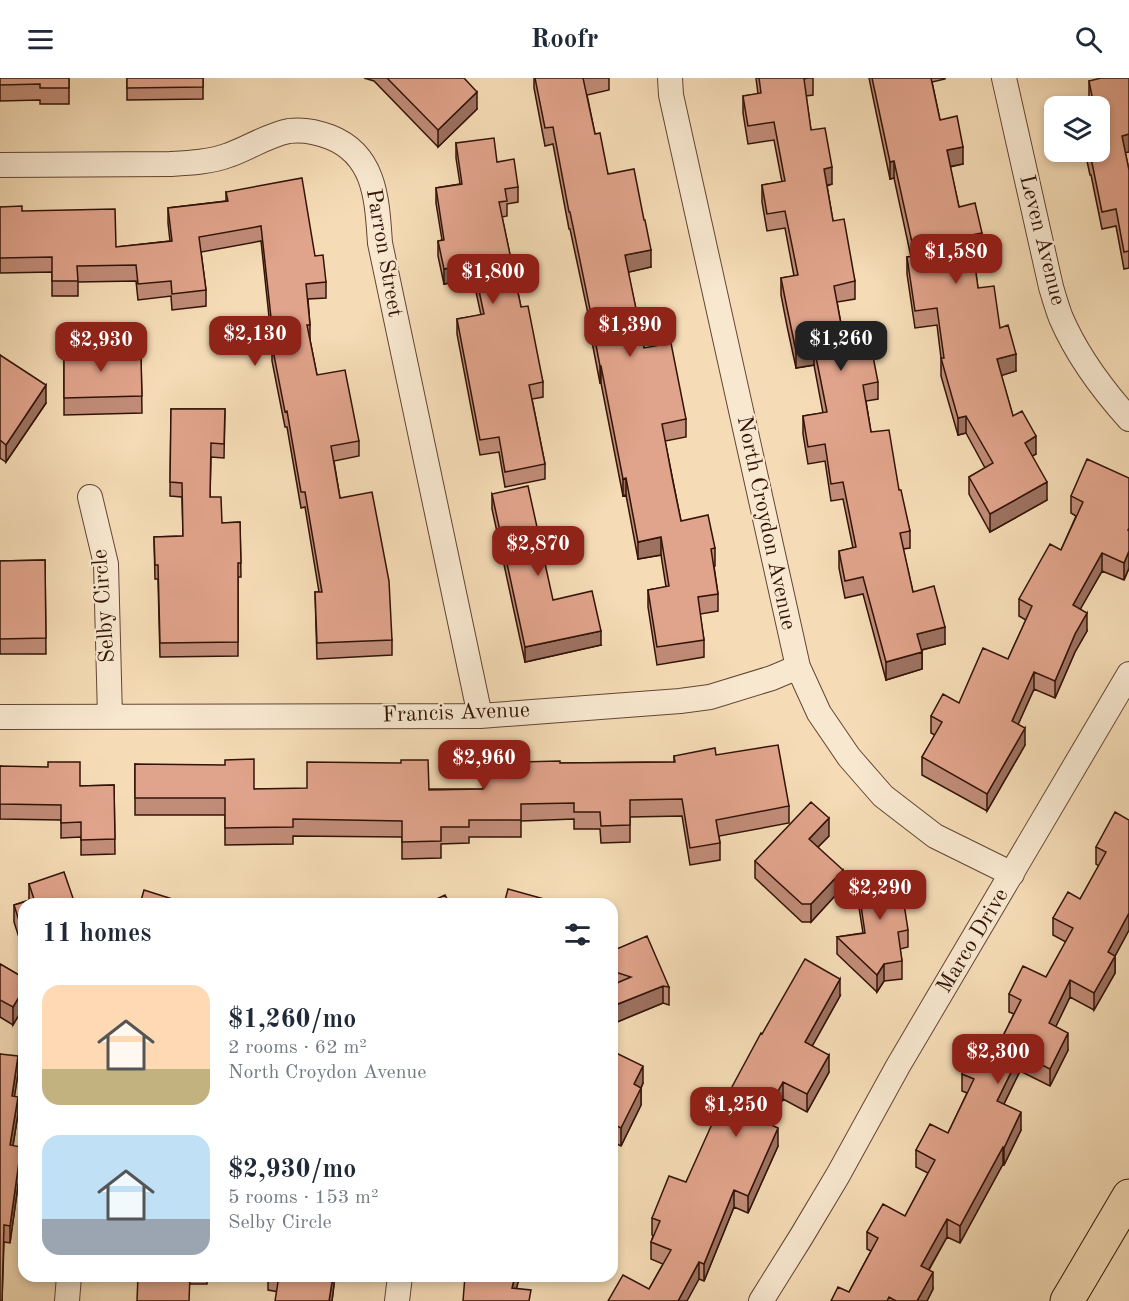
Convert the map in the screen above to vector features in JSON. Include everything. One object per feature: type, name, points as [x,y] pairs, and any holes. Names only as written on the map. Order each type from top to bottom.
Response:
[{"type":"main road","points":[[1067,1301],[1129,1196]]},
{"type":"street","name":"North Croydon Avenue","points":[[670,78],[798,667],[819,713],[849,757],[883,796],[935,836],[1012,874]]},
{"type":"street","name":"Leven Avenue","points":[[1004,78],[1051,287],[1061,318],[1079,353],[1109,397],[1129,419]]},
{"type":"street","name":"Parron Street","points":[[0,165],[185,163],[227,156],[275,135],[300,130],[312,131],[336,139],[359,158],[374,186],[380,243],[480,716]]},
{"type":"street","name":"Selby Circle","points":[[90,497],[106,564],[110,717]]},
{"type":"street","name":"Francis Avenue","points":[[0,717],[480,716],[710,697],[772,678],[798,667]]},
{"type":"street","name":"Marco Drive","points":[[761,1301],[838,1176],[898,1066],[1129,674]]},
{"type":"street","points":[[67,1301],[69,1282]]},
{"type":"street","points":[[397,1301],[399,1282]]},
{"type":"building","points":[[0,78],[69,78],[69,88],[40,88],[40,84],[0,85]]},
{"type":"building","points":[[127,78],[203,78],[203,87],[127,88]]},
{"type":"building","points":[[387,78],[464,78],[477,92],[438,130]]},
{"type":"building","points":[[535,78],[583,78],[595,134],[600,133],[608,174],[634,169],[651,250],[625,255],[644,348],[671,343],[686,419],[662,424],[681,521],[708,515],[715,548],[711,549],[718,594],[698,597],[704,640],[657,647],[648,590],[669,586],[661,537],[638,542],[626,478],[623,479],[553,127],[545,128]]},
{"type":"building","points":[[759,78],[808,78],[804,79],[811,130],[825,128],[832,167],[824,169],[833,221],[844,219],[855,281],[834,286],[845,346],[870,341],[878,382],[863,385],[871,432],[889,430],[899,490],[901,490],[910,531],[900,533],[913,592],[934,586],[945,627],[917,634],[922,652],[886,662],[863,577],[845,581],[839,551],[856,547],[843,482],[831,484],[825,444],[808,447],[803,416],[827,412],[814,347],[796,351],[787,308],[781,278],[798,275],[785,211],[767,214],[762,185],[785,181],[774,122],[748,126],[743,96],[761,93]]},
{"type":"building","points":[[872,78],[931,78],[940,120],[957,116],[963,147],[947,150],[959,207],[975,203],[982,233],[971,235],[978,288],[994,286],[1000,328],[1008,325],[1016,354],[997,359],[1013,416],[1022,411],[1036,436],[1025,443],[1047,482],[990,514],[969,477],[993,463],[966,416],[958,418],[941,358],[944,358],[937,308],[915,311],[907,257],[915,256],[894,161],[890,162]]},
{"type":"building","points":[[1101,78],[1129,78],[1129,134],[1122,136],[1129,170],[1129,251],[1124,252],[1116,209],[1102,212],[1092,162],[1110,162],[1110,96],[1092,96],[1089,81]]},
{"type":"building","points":[[494,138],[497,162],[514,159],[518,187],[505,189],[507,201],[499,202],[521,307],[528,306],[543,382],[529,385],[545,464],[505,472],[499,437],[480,440],[457,319],[484,314],[473,263],[444,269],[438,241],[444,240],[436,188],[462,184],[456,143]]},
{"type":"building","points":[[302,178],[315,256],[323,255],[326,282],[306,284],[310,325],[307,325],[317,375],[345,370],[359,441],[331,446],[340,498],[372,492],[389,581],[392,640],[317,643],[315,592],[322,592],[305,492],[301,492],[287,411],[285,412],[272,345],[274,345],[261,226],[199,237],[206,290],[172,294],[171,281],[138,284],[136,265],[77,266],[78,281],[52,281],[52,257],[0,258],[0,207],[22,206],[22,211],[115,209],[116,247],[172,241],[168,208],[228,201],[226,192]]},
{"type":"building","points":[[80,337],[105,337],[106,358],[141,357],[142,396],[64,398],[64,359],[80,359]]},
{"type":"building","points":[[0,355],[46,385],[6,445],[0,440]]},
{"type":"building","points":[[171,409],[225,409],[224,444],[211,443],[210,497],[221,497],[222,523],[240,522],[238,642],[160,643],[158,565],[155,565],[154,537],[183,536],[182,483],[170,482]]},
{"type":"building","points":[[1087,459],[1129,478],[1129,551],[1124,563],[1102,553],[1073,605],[1087,613],[1075,634],[1055,681],[1034,672],[1012,721],[1025,728],[987,794],[922,757],[942,722],[931,716],[943,694],[959,703],[983,648],[1008,659],[1032,606],[1019,599],[1050,544],[1061,550],[1083,502],[1071,496]]},
{"type":"building","points":[[528,486],[553,600],[592,591],[601,631],[525,647],[492,494]]},
{"type":"building","points":[[45,560],[46,638],[0,639],[0,561]]},
{"type":"building","points":[[778,745],[789,806],[716,820],[720,843],[690,848],[682,799],[630,800],[630,825],[601,826],[600,812],[574,812],[574,803],[521,804],[521,820],[469,820],[469,827],[441,827],[441,841],[402,842],[402,821],[293,819],[293,827],[225,828],[225,798],[135,798],[135,764],[225,765],[225,760],[254,759],[254,789],[307,788],[307,762],[401,763],[401,760],[428,760],[429,790],[483,789],[483,763],[675,762],[674,756],[715,748],[716,755]]},
{"type":"building","points":[[48,762],[80,762],[80,786],[114,785],[115,839],[81,840],[81,822],[61,823],[61,805],[0,804],[0,766],[48,767]]},
{"type":"building","points":[[811,802],[829,818],[809,839],[843,870],[811,904],[802,904],[755,861]]},
{"type":"building","points":[[1115,812],[1129,820],[1129,913],[1108,952],[1115,956],[1094,993],[1070,980],[1049,1023],[1068,1033],[1050,1069],[1020,1054],[997,1101],[1021,1112],[1004,1148],[960,1226],[947,1219],[921,1266],[933,1272],[917,1301],[896,1301],[889,1297],[887,1301],[831,1301],[838,1287],[849,1292],[878,1238],[867,1232],[883,1204],[905,1216],[935,1160],[916,1150],[930,1124],[948,1133],[974,1079],[962,1074],[976,1045],[994,1054],[1021,1000],[1009,994],[1023,966],[1046,977],[1073,928],[1053,918],[1068,892],[1080,899],[1106,852],[1096,847]]},
{"type":"building","points":[[899,871],[908,930],[898,932],[902,961],[884,964],[877,975],[837,937],[865,933],[857,878]]},
{"type":"building","points":[[64,872],[73,898],[34,898],[29,884]]},
{"type":"building","points":[[508,889],[540,898],[506,898]]},
{"type":"building","points":[[144,890],[169,898],[142,898]]},
{"type":"building","points":[[18,904],[18,917],[14,905]]},
{"type":"building","points":[[647,936],[669,987],[663,986],[618,1004],[618,982],[631,977],[618,973],[618,948]]},
{"type":"building","points":[[805,959],[840,979],[805,1042],[829,1055],[807,1094],[783,1082],[762,1121],[778,1128],[748,1196],[734,1190],[704,1264],[699,1262],[678,1301],[608,1301],[623,1275],[649,1289],[671,1250],[651,1242],[660,1221],[652,1218],[669,1176],[686,1182],[712,1124],[761,1033]]},
{"type":"building","points":[[0,964],[18,974],[18,999],[13,1007],[0,1000]]},
{"type":"building","points":[[0,1054],[18,1056],[12,1096],[18,1097],[10,1145],[18,1146],[18,1169],[10,1226],[4,1225],[2,1301],[0,1301]]},
{"type":"building","points":[[618,1054],[643,1066],[634,1084],[641,1088],[621,1128],[618,1126]]},
{"type":"building","points":[[138,1282],[190,1282],[189,1301],[137,1301]]},
{"type":"building","points":[[278,1282],[332,1282],[329,1301],[275,1301]]},
{"type":"building","points":[[465,1282],[514,1282],[512,1288],[531,1290],[529,1301],[463,1301]]}]
